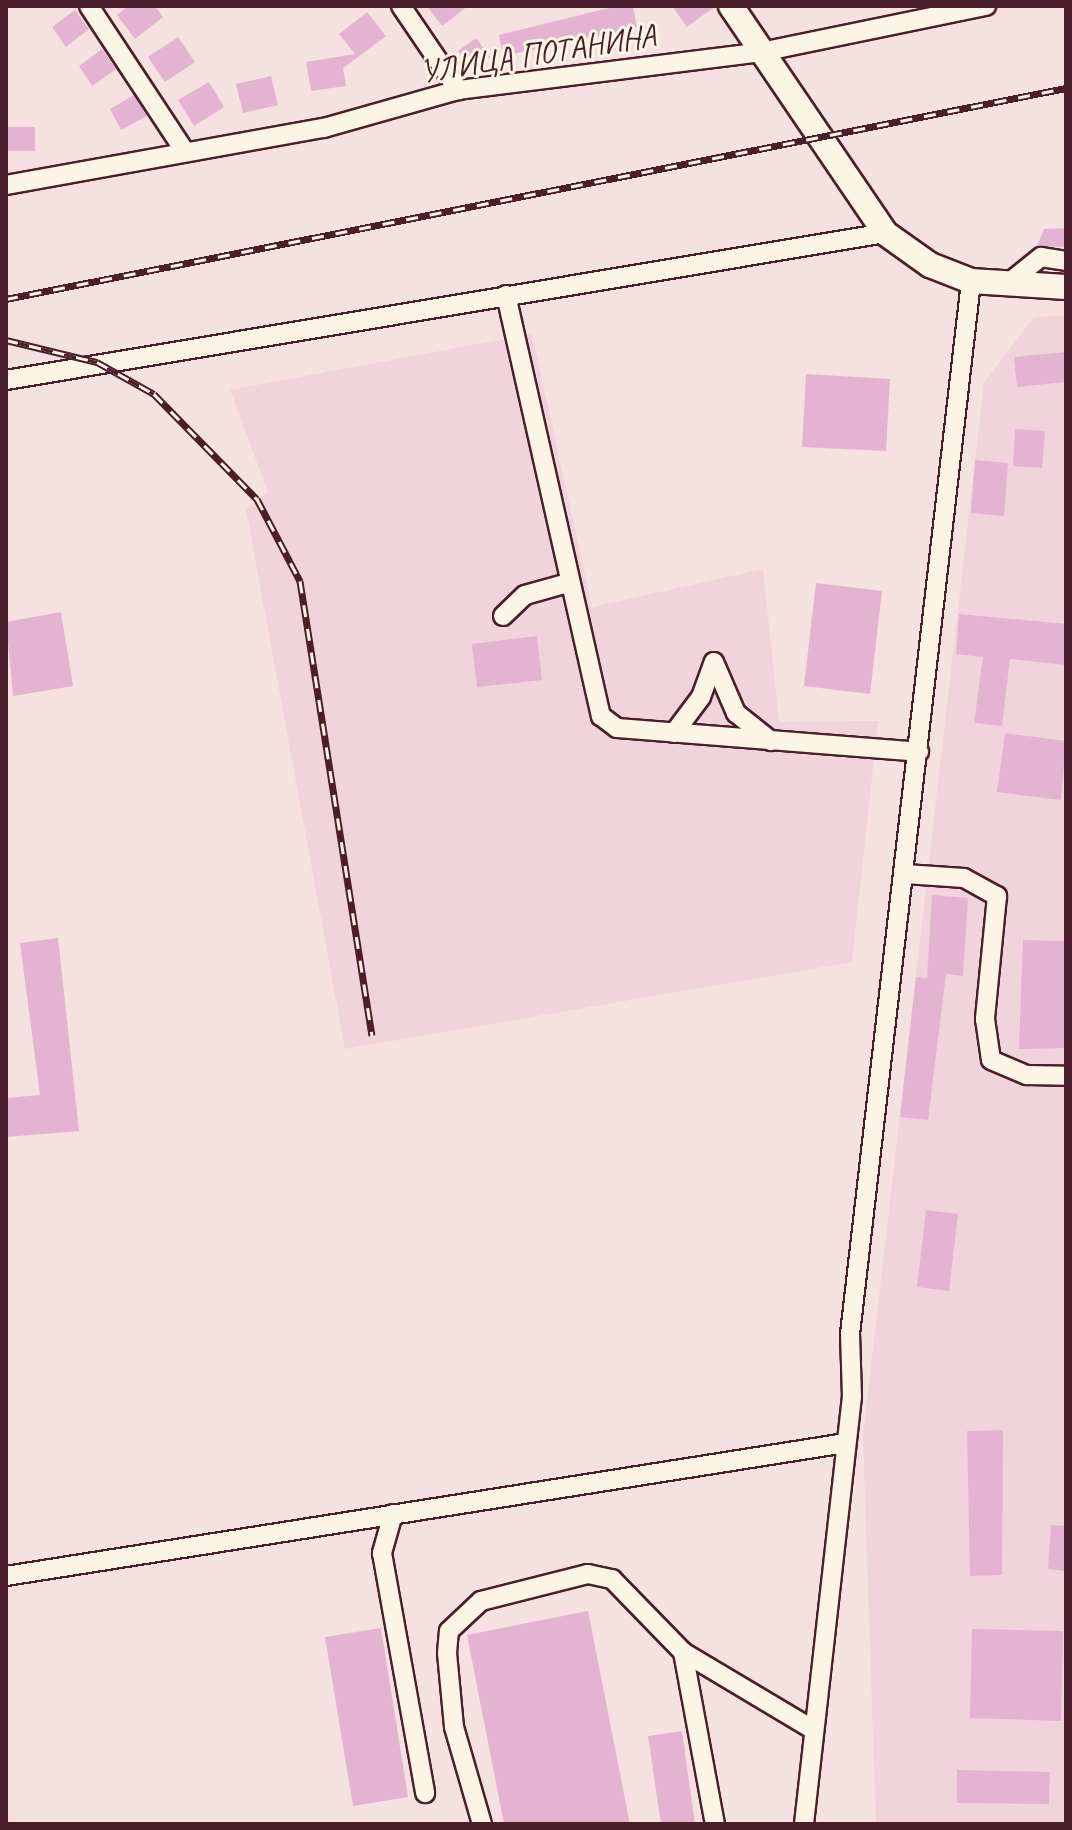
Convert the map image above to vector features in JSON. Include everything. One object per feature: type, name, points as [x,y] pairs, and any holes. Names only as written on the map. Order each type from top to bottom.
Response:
[{"type":"main road","points":[[731,6],[885,233],[930,265],[971,281],[1066,287]]},
{"type":"street","points":[[89,6],[184,150]]},
{"type":"street","points":[[401,6],[458,90]]},
{"type":"street","name":"УЛИЦА ПОТАНИНА","points":[[6,185],[184,150],[324,128],[458,90],[761,52],[986,6]]},
{"type":"street","points":[[6,380],[885,233]]},
{"type":"street","points":[[1006,285],[1041,257],[1066,261]]},
{"type":"street","points":[[804,1824],[812,1729],[846,1443],[850,1334],[971,281]]},
{"type":"street","points":[[506,295],[568,583],[601,716],[617,728],[774,743],[919,752]]},
{"type":"street","points":[[503,616],[525,595],[568,583]]},
{"type":"street","points":[[674,733],[701,697],[714,662],[736,713],[774,743]]},
{"type":"street","points":[[905,874],[964,878],[997,896],[985,1019],[991,1060],[1027,1075],[1066,1076]]},
{"type":"street","points":[[6,1576],[846,1443]]},
{"type":"street","points":[[393,1514],[382,1553],[425,1793]]},
{"type":"street","points":[[482,1824],[448,1678],[449,1631],[463,1611],[600,1574],[622,1585],[683,1652],[812,1729]]},
{"type":"street","points":[[683,1652],[715,1824]]},
{"type":"shaded area","points":[[1066,316],[1066,1824],[876,1824],[863,1437],[984,383],[1034,317]]},
{"type":"shaded area","points":[[532,334],[592,607],[763,569],[779,722],[878,721],[852,962],[345,1049],[246,509],[268,492],[230,390]]},
{"type":"building","points":[[128,6],[155,6],[163,17],[135,39],[117,15]]},
{"type":"building","points":[[427,6],[468,6],[442,26]]},
{"type":"building","points":[[617,6],[633,6],[637,28],[503,56],[499,35]]},
{"type":"building","points":[[672,6],[716,6],[687,27]]},
{"type":"building","points":[[75,10],[89,29],[66,47],[52,27]]},
{"type":"building","points":[[367,12],[386,36],[343,68],[346,86],[311,91],[306,62],[355,54],[339,34]]},
{"type":"building","points":[[178,37],[195,62],[165,82],[148,57]]},
{"type":"building","points":[[476,38],[490,57],[472,71],[458,51]]},
{"type":"building","points":[[102,49],[116,69],[92,86],[79,66]]},
{"type":"building","points":[[271,76],[278,105],[243,113],[236,84]]},
{"type":"building","points":[[209,82],[224,107],[194,126],[178,100]]},
{"type":"building","points":[[134,95],[147,116],[121,130],[110,109]]},
{"type":"building","points":[[6,127],[35,127],[35,151],[7,151]]},
{"type":"building","points":[[1066,228],[1066,247],[1037,246],[1044,229]]},
{"type":"building","points":[[1066,352],[1066,382],[1017,387],[1014,357]]},
{"type":"building","points":[[806,374],[890,379],[886,451],[802,447]]},
{"type":"building","points":[[1015,429],[1045,431],[1042,468],[1013,466]]},
{"type":"building","points":[[975,460],[1008,463],[1004,516],[971,513]]},
{"type":"building","points":[[816,583],[882,591],[870,694],[804,686]]},
{"type":"building","points":[[61,612],[73,686],[13,696],[6,622]]},
{"type":"building","points":[[959,614],[1066,624],[1066,665],[1010,659],[1002,726],[974,723],[983,657],[956,654]]},
{"type":"building","points":[[537,636],[542,680],[477,687],[472,644]]},
{"type":"building","points":[[1005,733],[1066,741],[1061,800],[997,792]]},
{"type":"building","points":[[932,895],[968,898],[963,976],[946,974],[928,1120],[900,1117],[916,977],[927,978]]},
{"type":"building","points":[[58,938],[79,1131],[6,1137],[6,1098],[40,1095],[20,943]]},
{"type":"building","points":[[1023,940],[1066,941],[1066,1048],[1019,1049]]},
{"type":"building","points":[[926,1210],[958,1214],[949,1291],[917,1287]]},
{"type":"building","points":[[1003,1430],[1002,1575],[970,1576],[967,1431]]},
{"type":"building","points":[[1051,1525],[1066,1526],[1066,1571],[1048,1569]]},
{"type":"building","points":[[588,1611],[630,1824],[504,1824],[467,1635]]},
{"type":"building","points":[[381,1628],[408,1797],[353,1806],[325,1637]]},
{"type":"building","points":[[972,1629],[1063,1631],[1061,1721],[970,1718]]},
{"type":"building","points":[[682,1731],[695,1824],[661,1824],[648,1736]]},
{"type":"building","points":[[957,1770],[1050,1772],[1049,1804],[957,1803]]},
{"type":"railway","points":[[6,299],[1066,88]]},
{"type":"railway","points":[[6,340],[97,362],[154,394],[257,499],[300,581],[372,1035]]}]
